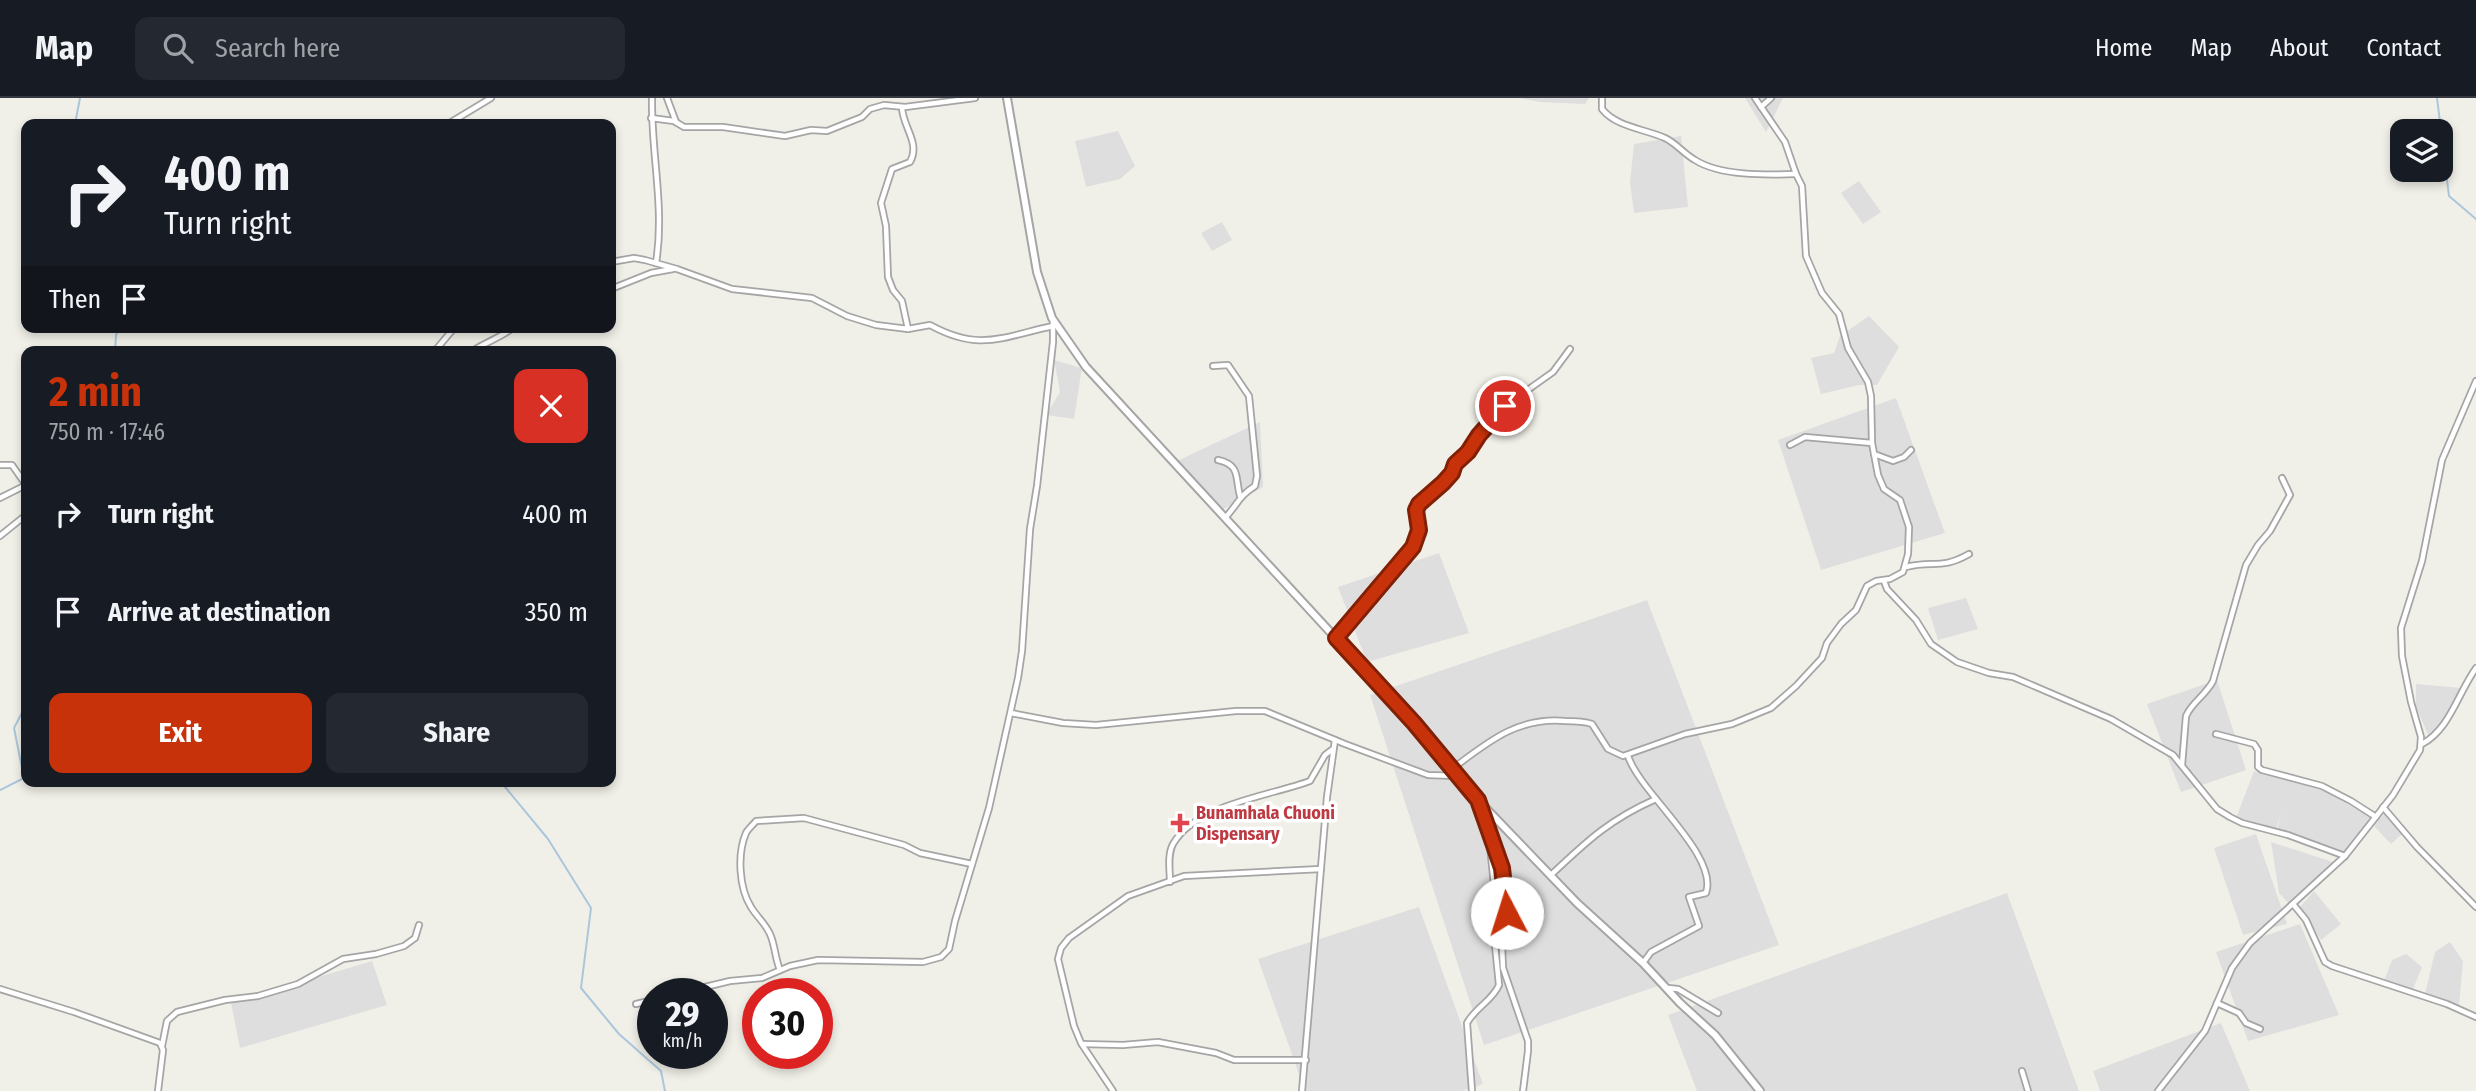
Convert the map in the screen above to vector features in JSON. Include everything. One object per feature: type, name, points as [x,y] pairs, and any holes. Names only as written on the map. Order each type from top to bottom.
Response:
[{"type":"street","points":[[456,119],[491,98]]},
{"type":"street","points":[[652,98],[651,118],[659,196],[659,248],[656,262]]},
{"type":"street","points":[[667,98],[676,122]]},
{"type":"street","points":[[651,118],[676,122],[684,127],[723,127],[785,136],[811,130],[827,131],[862,117],[870,109],[884,105],[902,107],[975,98]]},
{"type":"street","points":[[1007,98],[1037,272],[1053,323],[1086,367],[1414,723],[1478,800],[1597,922],[1643,963],[1725,1046],[1760,1091]]},
{"type":"street","points":[[1602,98],[1602,108],[1610,117],[1664,137],[1707,167],[1725,172],[1796,174]]},
{"type":"street","points":[[1452,769],[1525,723],[1544,720],[1592,724],[1608,749],[1616,755],[1628,756],[1669,739],[1732,724],[1771,708],[1822,658],[1827,643],[1856,610],[1867,586],[1872,582],[1899,576],[1906,567],[1910,534],[1907,519],[1900,500],[1882,487],[1872,443],[1870,388],[1848,348],[1839,314],[1822,293],[1806,257],[1802,186],[1785,142],[1755,98]]},
{"type":"street","points":[[1761,107],[1771,98]]},
{"type":"street","points":[[902,107],[913,155],[910,162],[892,169],[881,203],[886,226],[888,277],[892,290],[902,301],[908,329]]},
{"type":"street","points":[[616,261],[634,258],[656,262],[732,289],[813,298],[847,316],[876,325],[908,329],[930,325],[955,338],[976,341],[1017,335],[1053,323]]},
{"type":"street","points":[[616,287],[651,273],[677,269]]},
{"type":"street","points":[[728,981],[762,978],[790,966],[827,959],[923,962],[941,957],[949,949],[989,808],[1011,713],[1022,650],[1029,540],[1053,323]]},
{"type":"street","points":[[479,346],[506,333]]},
{"type":"street","points":[[1336,638],[1413,547],[1419,530],[1416,510],[1421,501],[1452,473],[1455,464],[1505,406],[1553,372],[1570,349]]},
{"type":"street","points":[[1213,366],[1228,365],[1249,396],[1258,480],[1255,486],[1240,496]]},
{"type":"street","points":[[2158,1091],[2206,1031],[2232,968],[2250,943],[2345,856],[2384,807],[2417,758],[2421,744],[2402,656],[2401,628],[2423,561],[2442,460],[2476,381]]},
{"type":"street","points":[[1790,445],[1805,437],[1872,443]]},
{"type":"street","points":[[1874,454],[1894,461],[1911,450]]},
{"type":"street","points":[[1218,460],[1227,462],[1235,469],[1240,496],[1236,506],[1225,518]]},
{"type":"street","points":[[0,465],[12,465],[21,478]]},
{"type":"street","points":[[2182,765],[2186,716],[2213,681],[2246,565],[2289,498],[2290,491],[2282,478]]},
{"type":"street","points":[[0,499],[21,488]]},
{"type":"street","points":[[0,536],[21,520]]},
{"type":"street","points":[[1906,567],[1920,564],[1944,565],[1969,554]]},
{"type":"street","points":[[1884,581],[1931,643],[1957,662],[1989,673],[2013,677],[2111,719],[2171,754],[2217,809],[2237,821],[2288,835],[2345,856]]},
{"type":"street","points":[[2421,744],[2434,736],[2444,724],[2476,668]]},
{"type":"street","points":[[1011,713],[1063,723],[1096,725],[1253,710],[1279,715],[1335,740],[1429,775],[1457,776]]},
{"type":"street","points":[[2216,734],[2254,744],[2258,750],[2258,766],[2262,770],[2322,786],[2351,800],[2376,817]]},
{"type":"street","points":[[1302,1091],[1335,740]]},
{"type":"street","points":[[1170,882],[1171,849],[1188,828],[1218,811],[1310,780],[1325,755],[1333,749]]},
{"type":"street","points":[[1628,756],[1635,774],[1676,822],[1689,842],[1708,884],[1704,894],[1689,897],[1699,926],[1651,952],[1643,963]]},
{"type":"street","points":[[1551,876],[1597,832],[1656,799]]},
{"type":"street","points":[[1478,800],[1502,868],[1507,903],[1502,946],[1503,968],[1528,1041],[1523,1091]]},
{"type":"street","points":[[2384,807],[2417,847],[2476,908]]},
{"type":"street","points":[[780,970],[774,957],[771,936],[762,919],[750,906],[744,886],[741,854],[745,835],[756,821],[804,818],[904,845],[920,853],[972,864]]},
{"type":"street","points":[[1472,1091],[1467,1023],[1499,985],[1495,945],[1496,905],[1488,828]]},
{"type":"street","points":[[1113,1091],[1081,1044],[1074,1026],[1059,967],[1061,948],[1069,938],[1128,895],[1170,882],[1192,876],[1321,869]]},
{"type":"street","points":[[2293,904],[2306,920],[2325,962],[2447,1004],[2476,1017]]},
{"type":"street","points":[[158,1091],[167,1021],[177,1012],[225,1000],[258,996],[298,984],[343,959],[404,946],[415,938],[419,925]]},
{"type":"street","points":[[1667,988],[1678,989],[1718,1013]]},
{"type":"street","points":[[0,989],[147,1037],[162,1046]]},
{"type":"street","points":[[2217,1003],[2239,1013],[2246,1023],[2260,1029]]},
{"type":"street","points":[[1081,1044],[1158,1042],[1216,1053],[1234,1060],[1306,1060]]},
{"type":"street","points":[[2022,1071],[2028,1091]]},
{"type":"shaded area","points":[[1519,98],[1589,98],[1585,104]]},
{"type":"shaded area","points":[[1745,98],[1783,98],[1766,132]]},
{"type":"shaded area","points":[[1118,131],[1135,166],[1120,179],[1086,187],[1075,141]]},
{"type":"shaded area","points":[[1681,136],[1688,207],[1634,213],[1630,182],[1634,144]]},
{"type":"shaded area","points":[[1859,181],[1881,212],[1863,224],[1841,193]]},
{"type":"shaded area","points":[[1222,222],[1232,240],[1212,251],[1201,233]]},
{"type":"shaded area","points":[[1869,316],[1899,347],[1877,385],[1859,385],[1821,394],[1811,358],[1834,353],[1840,336]]},
{"type":"shaded area","points":[[1054,360],[1082,368],[1074,419],[1046,415],[1060,392]]},
{"type":"shaded area","points":[[1896,398],[1945,533],[1821,570],[1778,440]]},
{"type":"shaded area","points":[[1260,422],[1263,487],[1222,510],[1177,461]]},
{"type":"shaded area","points":[[1439,553],[1469,633],[1367,662],[1338,587]]},
{"type":"shaded area","points":[[1966,598],[1978,629],[1938,640],[1928,608]]},
{"type":"shaded area","points":[[1647,600],[1779,945],[1484,1045],[1370,695]]},
{"type":"shaded area","points":[[2217,680],[2246,770],[2181,792],[2147,704]]},
{"type":"shaded area","points":[[2416,684],[2461,688],[2451,718],[2430,739],[2416,707]]},
{"type":"shaded area","points":[[2254,771],[2324,791],[2372,818],[2341,857],[2308,841],[2276,833],[2282,811],[2274,835],[2236,818]]},
{"type":"shaded area","points":[[2384,814],[2403,833],[2391,844],[2374,826]]},
{"type":"shaded area","points":[[2256,834],[2287,924],[2243,935],[2214,848]]},
{"type":"shaded area","points":[[2271,842],[2339,864],[2292,907],[2279,893]]},
{"type":"shaded area","points":[[2314,891],[2341,924],[2321,940],[2300,907]]},
{"type":"shaded area","points":[[2007,893],[2079,1091],[1697,1091],[1668,1015]]},
{"type":"shaded area","points":[[1419,907],[1483,1084],[1462,1091],[1305,1091],[1258,959]]},
{"type":"shaded area","points":[[2300,924],[2339,1015],[2248,1041],[2216,952]]},
{"type":"shaded area","points":[[2450,942],[2463,961],[2459,1006],[2425,994],[2435,952]]},
{"type":"shaded area","points":[[2406,954],[2422,967],[2413,989],[2384,981],[2392,960]]},
{"type":"shaded area","points":[[372,961],[387,1005],[240,1048],[231,1003]]},
{"type":"shaded area","points":[[2221,1023],[2250,1091],[2100,1091],[2093,1071]]},
{"type":"waterway","points":[[76,119],[80,98]]},
{"type":"waterway","points":[[2437,98],[2440,119]]},
{"type":"waterway","points":[[2447,182],[2449,196],[2476,219]]},
{"type":"waterway","points":[[115,346],[117,333]]},
{"type":"waterway","points":[[21,715],[14,728],[21,763]]},
{"type":"waterway","points":[[0,790],[21,780]]},
{"type":"waterway","points":[[505,787],[548,839],[591,908],[581,988],[619,1034],[661,1071],[665,1091]]},
{"type":"place","name":"Bunamhala Chuoni Dispensary","points":[[1180,823]]},
{"type":"route","points":[[1505,406],[1455,464],[1452,473],[1419,504],[1416,510],[1419,530],[1417,541],[1336,638],[1414,723],[1478,800],[1502,868],[1507,913]]}]
